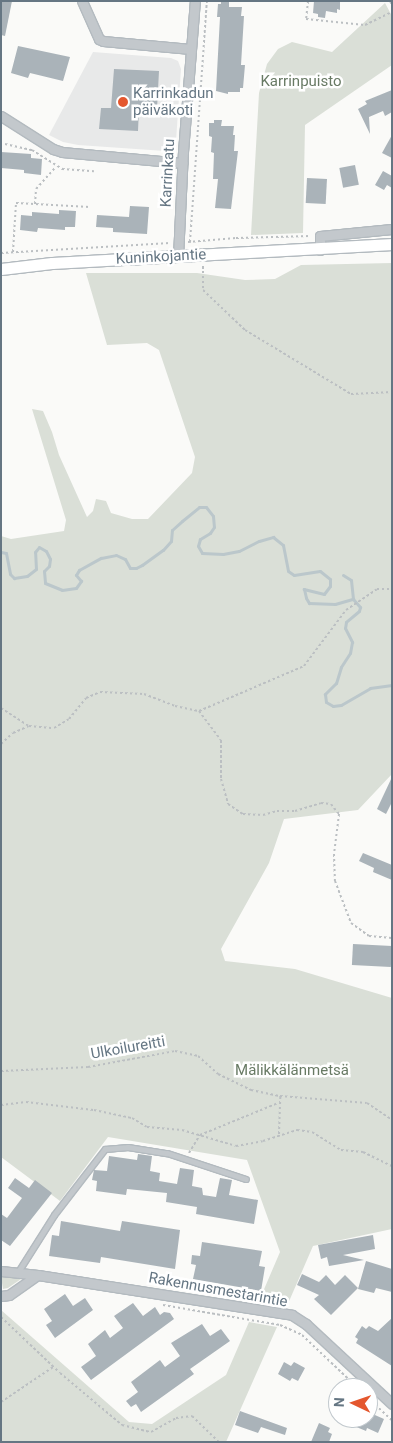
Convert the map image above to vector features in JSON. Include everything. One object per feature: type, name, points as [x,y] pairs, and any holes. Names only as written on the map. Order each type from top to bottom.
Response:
[{"type":"main road","name":"Kuninkojantie","points":[[1,269],[52,263],[320,250],[392,244]]},
{"type":"street","points":[[82,1],[99,39],[103,41],[190,49]]},
{"type":"street","name":"Karrinkatu","points":[[178,257],[182,163],[195,1]]},
{"type":"street","points":[[1,116],[53,149],[62,152],[182,163]]},
{"type":"street","points":[[320,250],[320,236],[392,229]]},
{"type":"street","name":"Rakennusmestarintie","points":[[1,1272],[18,1272],[292,1315],[306,1324],[392,1404]]},
{"type":"street","points":[[1,1296],[9,1295],[38,1275]]},
{"type":"lane","points":[[18,1272],[54,1215],[105,1148],[128,1147],[186,1159],[246,1179]]},
{"type":"path","points":[[207,1],[190,242],[236,238],[320,236]]},
{"type":"path","points":[[308,1],[306,19],[366,24],[392,12]]},
{"type":"path","points":[[5,144],[32,150],[56,166],[94,171]]},
{"type":"path","points":[[35,204],[36,189],[52,173],[56,166]]},
{"type":"path","points":[[13,252],[16,204],[90,207]]},
{"type":"path","points":[[1,252],[171,243]]},
{"type":"path","points":[[203,266],[203,290],[245,330],[351,394],[392,392]]},
{"type":"path","points":[[1,708],[29,726],[54,728],[69,719],[86,698],[100,692],[144,694],[176,706],[199,711],[304,666],[346,610],[378,588],[392,589]]},
{"type":"path","points":[[199,711],[221,740],[221,779],[228,804],[243,814],[295,811],[321,803],[331,804],[339,814],[334,854],[335,881],[351,923],[369,936],[392,938]]},
{"type":"path","points":[[1,744],[13,733],[29,726]]},
{"type":"path","name":"Ulkoilureitti","points":[[1,1071],[88,1067],[175,1051],[198,1056],[218,1074],[251,1090],[280,1096],[366,1102],[392,1120]]},
{"type":"path","points":[[279,1134],[278,1103],[280,1096]]},
{"type":"path","points":[[1,1105],[26,1102],[94,1110],[132,1118],[148,1127],[200,1135],[236,1146],[263,1141],[279,1134],[297,1130],[312,1132],[341,1150],[363,1152],[392,1166]]},
{"type":"path","points":[[186,1159],[200,1135],[278,1103]]},
{"type":"path","points":[[154,1304],[280,1325],[302,1335],[347,1378]]},
{"type":"path","points":[[1,1317],[53,1367],[122,1425],[151,1432],[176,1418],[192,1416],[219,1442]]},
{"type":"path","points":[[1,1402],[53,1367]]},
{"type":"path","points":[[378,1407],[392,1420]]},
{"type":"shaded area","name":"Karrinkadun päiväkoti","points":[[93,52],[171,58],[178,61],[181,69],[176,141],[173,149],[165,151],[78,145],[63,142],[49,135]]},
{"type":"green space","name":"Karrinpuisto","points":[[385,3],[392,16],[392,65],[305,125],[303,233],[251,235],[259,93],[267,64],[278,49],[292,42],[332,52]]},
{"type":"green space","name":"Mälikkälänmetsä","points":[[392,263],[392,774],[358,810],[284,819],[269,863],[221,949],[225,961],[295,969],[392,998],[392,1229],[313,1246],[287,1306],[259,1301],[280,1252],[247,1160],[108,1137],[60,1201],[1,1157],[1,536],[11,539],[64,531],[66,520],[32,409],[43,411],[59,455],[87,517],[93,511],[96,499],[106,501],[111,513],[132,519],[148,519],[192,473],[195,457],[159,350],[147,343],[107,345],[86,273],[197,273],[245,280],[275,279],[301,265]]},
{"type":"green space","points":[[6,1275],[21,1277],[21,1279],[8,1288],[3,1289],[1,1277]]},
{"type":"green space","points":[[1,1310],[129,1422],[152,1424],[226,1375],[249,1322],[277,1327],[226,1442],[1,1442]]},
{"type":"building","points":[[1,1],[12,1],[5,36],[1,35]]},
{"type":"building","points":[[229,1],[229,7],[242,7],[241,16],[244,16],[241,65],[245,65],[243,88],[240,88],[240,92],[228,92],[228,94],[216,91],[220,17],[217,17],[218,4]]},
{"type":"building","points":[[314,1],[340,1],[340,10],[337,9],[337,13],[326,11],[325,18],[318,17],[318,14],[313,13]]},
{"type":"building","points":[[18,46],[70,57],[63,81],[30,73],[28,78],[11,73]]},
{"type":"building","points":[[114,69],[159,71],[157,109],[139,108],[138,131],[99,129],[101,108],[111,108]]},
{"type":"building","points":[[392,90],[392,112],[385,116],[383,111],[369,117],[370,134],[358,109],[367,104],[365,101]]},
{"type":"building","points":[[214,120],[222,120],[221,126],[234,126],[234,151],[238,151],[231,209],[215,208],[218,179],[213,179],[214,153],[211,152],[212,137],[209,136],[209,123],[214,123]]},
{"type":"building","points":[[392,135],[392,158],[382,153]]},
{"type":"building","points":[[1,152],[31,154],[31,158],[42,159],[41,175],[24,173],[24,170],[1,168]]},
{"type":"building","points":[[355,165],[359,185],[343,188],[339,168]]},
{"type":"building","points":[[383,171],[392,176],[392,188],[387,185],[384,190],[375,185]]},
{"type":"building","points":[[307,178],[327,179],[326,204],[306,203]]},
{"type":"building","points":[[130,206],[149,207],[147,234],[113,232],[113,228],[96,227],[97,215],[129,217]]},
{"type":"building","points":[[59,210],[76,211],[75,227],[65,227],[65,230],[38,228],[37,232],[20,230],[21,215],[32,216],[32,212],[59,214]]},
{"type":"building","points":[[392,777],[392,802],[386,814],[377,809]]},
{"type":"building","points":[[363,853],[392,865],[392,880],[373,872],[374,868],[359,861]]},
{"type":"building","points":[[353,944],[392,946],[391,967],[352,965]]},
{"type":"building","points":[[138,1154],[152,1156],[150,1171],[160,1173],[159,1181],[177,1184],[180,1168],[194,1170],[192,1186],[202,1188],[203,1195],[216,1197],[220,1178],[232,1180],[229,1195],[258,1200],[254,1224],[196,1214],[197,1207],[166,1202],[167,1193],[127,1189],[126,1195],[96,1191],[97,1181],[92,1180],[94,1170],[107,1171],[109,1156],[137,1160]]},
{"type":"building","points":[[15,1178],[29,1188],[35,1180],[52,1193],[10,1246],[1,1240],[1,1214],[7,1218],[22,1198],[8,1188]]},
{"type":"building","points":[[61,1221],[120,1231],[122,1221],[180,1230],[175,1269],[101,1257],[100,1263],[49,1256],[52,1235],[59,1236]]},
{"type":"building","points":[[373,1235],[375,1249],[343,1255],[364,1260],[329,1266],[327,1257],[321,1259],[318,1245]]},
{"type":"building","points":[[202,1242],[262,1251],[259,1266],[265,1267],[261,1291],[193,1279],[196,1265],[191,1264],[192,1255],[200,1256]]},
{"type":"building","points":[[366,1261],[392,1269],[392,1292],[376,1288],[374,1293],[358,1289]]},
{"type":"building","points":[[302,1274],[319,1282],[326,1275],[335,1285],[345,1275],[358,1288],[331,1315],[314,1299],[319,1295],[297,1285]]},
{"type":"building","points":[[65,1294],[73,1306],[85,1298],[93,1310],[55,1338],[46,1325],[52,1321],[44,1309]]},
{"type":"building","points":[[133,1303],[143,1316],[155,1307],[160,1315],[164,1312],[170,1313],[174,1319],[91,1380],[81,1367],[96,1356],[88,1344],[105,1330],[110,1338],[123,1328],[114,1316]]},
{"type":"building","points":[[392,1318],[392,1366],[356,1343],[358,1339],[355,1337],[362,1326],[366,1329],[369,1326],[378,1331]]},
{"type":"building","points":[[202,1324],[210,1336],[221,1329],[230,1341],[190,1369],[194,1374],[141,1412],[136,1404],[131,1407],[126,1401],[138,1392],[131,1382],[160,1360],[165,1367],[180,1356],[171,1343]]},
{"type":"building","points":[[284,1362],[291,1366],[294,1362],[305,1368],[298,1381],[292,1378],[290,1381],[278,1374]]},
{"type":"building","points":[[240,1411],[287,1428],[285,1435],[261,1427],[258,1433],[235,1425]]},
{"type":"building","points":[[378,1416],[384,1419],[378,1433],[367,1428],[378,1428]]},
{"type":"building","points":[[319,1423],[330,1428],[328,1432],[332,1434],[329,1442],[311,1442]]},
{"type":"waterway","points":[[1,552],[6,553],[10,574],[14,578],[27,576],[36,569],[35,552],[39,547],[46,551],[50,559],[49,566],[44,571],[45,583],[62,590],[76,588],[81,581],[76,575],[79,570],[101,558],[116,555],[125,559],[130,568],[142,565],[163,550],[171,541],[172,530],[199,507],[206,507],[213,516],[214,527],[210,533],[200,539],[198,546],[202,553],[223,554],[239,551],[259,541],[273,537],[283,545],[288,571],[294,575],[320,571],[330,579],[330,586],[324,594],[304,589],[309,603],[335,604],[353,599],[360,607],[359,611],[346,622],[345,628],[352,642],[350,653],[341,667],[336,683],[325,694],[326,702],[333,706],[341,705],[370,688],[392,685]]},
{"type":"waterway","points":[[343,575],[351,580],[353,599]]},
{"type":"place","name":"Karrinkadun päiväkoti","points":[[123,102]]}]
